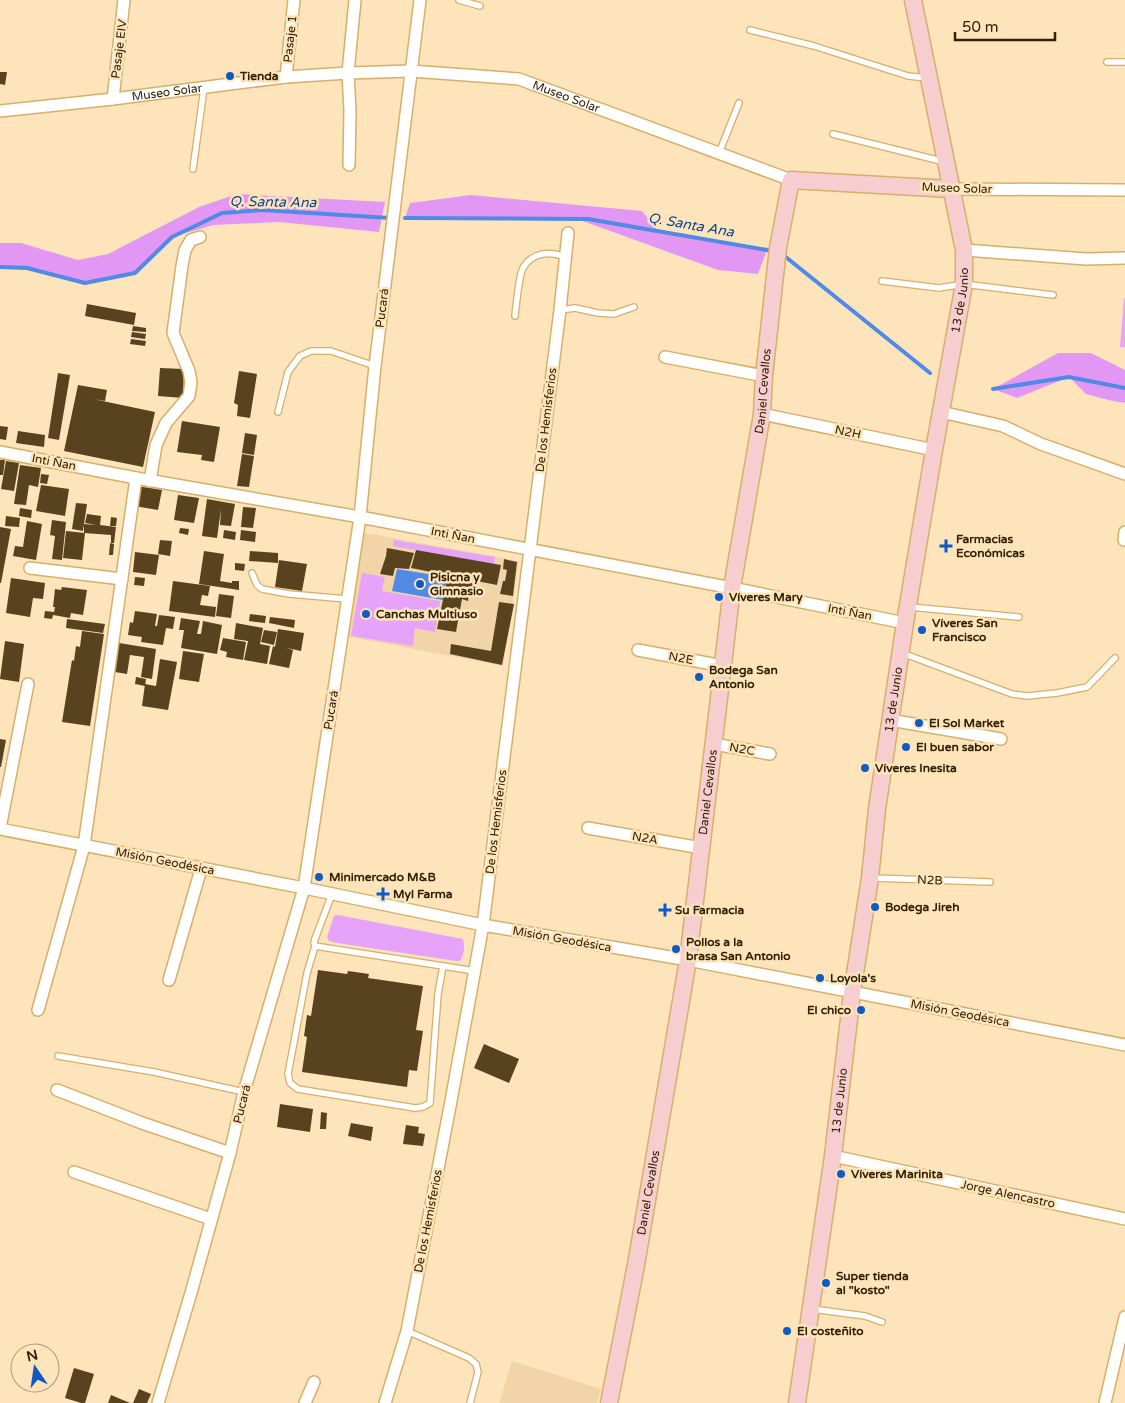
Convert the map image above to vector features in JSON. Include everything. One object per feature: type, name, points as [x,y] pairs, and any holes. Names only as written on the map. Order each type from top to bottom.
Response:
[{"type":"street","name":"Pasaje EIV","points":[[113,99],[124,0]]},
{"type":"street","name":"Pasaje 1","points":[[286,77],[294,0]]},
{"type":"street","points":[[349,165],[350,111],[348,73],[355,0]]},
{"type":"street","name":"Pucará","points":[[158,1403],[230,1153],[244,1092],[304,888],[360,517],[375,366],[420,0]]},
{"type":"street","name":"13 de Junio","points":[[797,1403],[833,1156],[852,993],[870,878],[877,809],[900,652],[964,284],[964,250],[913,0]]},
{"type":"street","name":"Museo Solar","points":[[0,111],[286,77],[411,71],[519,79],[791,180],[951,189],[1125,190]]},
{"type":"street","name":"Daniel Cevallos","points":[[609,1403],[634,1275],[688,960],[732,588],[762,414],[764,376],[778,248],[791,180]]},
{"type":"street","name":"De los Hemisferios","points":[[385,1403],[406,1331],[483,925],[568,233]]},
{"type":"street","points":[[150,481],[156,445],[166,423],[188,396],[189,371],[173,333],[185,250],[191,240],[200,237]]},
{"type":"street","points":[[964,250],[1086,259],[1125,258]]},
{"type":"street","points":[[665,357],[764,376]]},
{"type":"street","points":[[941,412],[1003,426],[1041,444],[1125,474]]},
{"type":"street","name":"N2H","points":[[762,414],[934,450]]},
{"type":"street","name":"Inti Ñan","points":[[0,452],[150,481],[360,517],[732,588],[906,615]]},
{"type":"street","points":[[38,1010],[84,846],[136,478]]},
{"type":"street","points":[[1124,540],[1125,532]]},
{"type":"street","points":[[30,568],[122,579]]},
{"type":"street","name":"N2E","points":[[638,650],[723,666]]},
{"type":"street","points":[[0,829],[28,684]]},
{"type":"street","points":[[890,720],[1001,739]]},
{"type":"street","name":"N2C","points":[[714,744],[770,754]]},
{"type":"street","name":"N2A","points":[[588,828],[701,848]]},
{"type":"street","name":"Misión Geodésica","points":[[0,829],[483,925],[688,960],[1125,1045]]},
{"type":"street","points":[[169,980],[201,868]]},
{"type":"street","points":[[57,1090],[142,1123],[230,1153]]},
{"type":"street","name":"Jorge Alencastro","points":[[833,1156],[1125,1219]]},
{"type":"street","points":[[74,1172],[211,1219]]},
{"type":"street","points":[[1105,1403],[1124,1325]]},
{"type":"street","points":[[305,1403],[314,1382]]},
{"type":"lane","points":[[460,0],[480,6]]},
{"type":"lane","points":[[750,30],[814,46],[908,76],[928,78]]},
{"type":"lane","points":[[1108,62],[1125,62]]},
{"type":"lane","points":[[193,170],[204,88]]},
{"type":"lane","points":[[719,153],[739,103]]},
{"type":"lane","points":[[833,134],[946,163]]},
{"type":"lane","points":[[514,316],[522,269],[529,260],[542,253],[565,257]]},
{"type":"lane","points":[[882,281],[939,288],[964,284],[1052,295]]},
{"type":"lane","points":[[560,310],[575,308],[614,314],[634,307]]},
{"type":"lane","points":[[278,412],[288,372],[300,356],[311,351],[331,351],[375,366]]},
{"type":"lane","points":[[252,573],[257,585],[262,589],[289,594],[347,599]]},
{"type":"lane","points":[[906,615],[923,609],[1019,617]]},
{"type":"lane","points":[[900,652],[1012,694],[1027,696],[1087,687],[1115,658]]},
{"type":"lane","name":"N2B","points":[[870,878],[990,882]]},
{"type":"lane","points":[[332,894],[314,943],[315,946],[307,973],[288,1074],[290,1083],[298,1089],[414,1108],[423,1107],[430,1103],[438,994],[443,966]]},
{"type":"lane","points":[[315,946],[475,971]]},
{"type":"lane","points":[[58,1056],[154,1072],[244,1092]]},
{"type":"lane","points":[[810,1309],[865,1316],[882,1322]]},
{"type":"lane","points":[[406,1331],[468,1358],[476,1364],[478,1372],[470,1403]]},
{"type":"shaded area","points":[[237,194],[385,202],[379,232],[279,222],[213,225],[172,237],[135,273],[85,283],[27,268],[0,267],[0,243],[21,243],[78,260],[108,254],[199,207]]},
{"type":"shaded area","points":[[471,195],[642,211],[658,231],[767,250],[758,274],[718,270],[577,219],[405,218],[410,203]]},
{"type":"shaded area","points":[[1124,298],[1125,347],[1120,347]]},
{"type":"shaded area","points":[[1058,353],[1091,353],[1125,370],[1125,403],[1086,394],[1069,377],[1017,398],[993,389]]},
{"type":"shaded area","points":[[360,532],[519,561],[503,666],[345,636]]},
{"type":"shaded area","points":[[394,540],[495,557],[494,564],[393,546]]},
{"type":"shaded area","points":[[362,573],[385,577],[382,591],[440,601],[435,632],[415,628],[413,646],[351,636]]},
{"type":"shaded area","points":[[338,915],[463,939],[462,956],[460,961],[456,961],[329,941],[327,937],[334,916]]},
{"type":"shaded area","points":[[512,1361],[601,1389],[597,1403],[499,1403]]},
{"type":"water","name":"Pisicna y Gimnasio","points":[[397,569],[447,577],[443,600],[392,591]]},
{"type":"building","points":[[0,72],[7,72],[5,85],[0,84]]},
{"type":"building","points":[[87,304],[136,313],[134,325],[85,316]]},
{"type":"building","points":[[133,326],[146,328],[146,332],[132,331]]},
{"type":"building","points":[[132,332],[146,334],[145,339],[131,337]]},
{"type":"building","points":[[131,339],[146,341],[145,346],[130,344]]},
{"type":"building","points":[[160,368],[184,369],[183,398],[158,396]]},
{"type":"building","points":[[239,371],[257,374],[250,418],[237,416],[238,405],[234,403]]},
{"type":"building","points":[[58,373],[70,375],[59,440],[48,438]]},
{"type":"building","points":[[78,385],[107,390],[105,401],[93,399],[155,412],[143,467],[64,451]]},
{"type":"building","points":[[182,421],[220,427],[214,462],[201,460],[202,455],[177,452]]},
{"type":"building","points":[[0,426],[8,427],[6,440],[0,439]]},
{"type":"building","points":[[18,431],[45,435],[44,447],[16,443]]},
{"type":"building","points":[[245,433],[257,435],[254,455],[242,453]]},
{"type":"building","points":[[242,454],[254,456],[249,487],[237,486]]},
{"type":"building","points":[[0,460],[5,460],[3,475],[0,475]]},
{"type":"building","points":[[6,461],[19,463],[14,491],[1,489]]},
{"type":"building","points":[[20,465],[41,468],[38,487],[29,485],[26,505],[14,504]]},
{"type":"building","points":[[41,474],[49,475],[47,484],[40,483]]},
{"type":"building","points":[[41,485],[69,489],[65,516],[36,511]]},
{"type":"building","points":[[137,486],[162,490],[158,510],[134,506]]},
{"type":"building","points":[[178,495],[199,498],[194,523],[174,520]]},
{"type":"building","points":[[207,499],[235,504],[231,526],[220,525],[221,509],[217,538],[202,536]]},
{"type":"building","points":[[76,503],[87,504],[83,531],[72,529]]},
{"type":"building","points":[[243,507],[256,508],[253,528],[241,527]]},
{"type":"building","points":[[20,508],[32,510],[31,518],[19,516]]},
{"type":"building","points":[[87,514],[101,516],[100,525],[116,527],[114,543],[111,543],[111,535],[84,533],[84,524],[96,525],[85,523]]},
{"type":"building","points":[[6,516],[20,518],[19,527],[5,526]]},
{"type":"building","points":[[111,517],[117,518],[116,526],[110,526]]},
{"type":"building","points":[[52,520],[66,522],[62,560],[52,559],[55,536],[50,535]]},
{"type":"building","points":[[27,521],[42,524],[36,560],[13,556],[15,546],[23,547]]},
{"type":"building","points":[[0,527],[11,529],[1,583],[0,583]]},
{"type":"building","points":[[180,528],[189,529],[188,535],[179,533]]},
{"type":"building","points":[[224,530],[236,532],[235,540],[223,538]]},
{"type":"building","points":[[241,530],[256,532],[255,542],[240,540]]},
{"type":"building","points":[[66,531],[85,533],[82,560],[63,558]]},
{"type":"building","points":[[160,540],[172,541],[170,556],[158,554]]},
{"type":"building","points":[[110,543],[114,544],[113,555],[109,555]]},
{"type":"building","points":[[387,548],[414,553],[409,569],[395,568],[393,576],[380,574]]},
{"type":"building","points":[[416,550],[501,565],[497,585],[411,568]]},
{"type":"building","points":[[204,551],[224,554],[220,581],[232,583],[232,581],[239,581],[239,590],[199,584]]},
{"type":"building","points":[[250,551],[278,553],[278,563],[249,561]]},
{"type":"building","points":[[135,552],[159,555],[156,575],[133,572]]},
{"type":"building","points":[[504,559],[517,562],[513,596],[500,594],[507,570],[503,569]]},
{"type":"building","points":[[279,560],[307,564],[302,591],[275,587]]},
{"type":"building","points":[[235,563],[245,564],[244,571],[235,570]]},
{"type":"building","points":[[135,577],[145,578],[144,586],[134,585]]},
{"type":"building","points":[[11,578],[45,583],[43,599],[33,598],[30,617],[6,613]]},
{"type":"building","points":[[447,580],[478,584],[477,593],[469,592],[468,601],[462,599],[456,632],[437,629]]},
{"type":"building","points":[[173,581],[210,586],[208,596],[202,595],[200,605],[216,607],[215,617],[169,611]]},
{"type":"building","points":[[62,587],[87,590],[83,615],[71,613],[70,618],[53,615],[52,619],[44,618],[45,611],[54,612],[55,589],[61,590]]},
{"type":"building","points":[[219,594],[234,596],[231,618],[216,616]]},
{"type":"building","points":[[499,602],[514,604],[502,665],[450,654],[451,644],[491,651]]},
{"type":"building","points":[[135,611],[157,614],[155,626],[157,626],[159,615],[175,617],[173,629],[166,628],[163,645],[141,642],[142,637],[128,635],[130,622],[133,623]]},
{"type":"building","points":[[250,614],[266,616],[265,623],[249,621]]},
{"type":"building","points":[[270,617],[295,620],[294,628],[269,623]]},
{"type":"building","points":[[181,618],[200,621],[197,634],[201,634],[203,621],[222,625],[217,654],[181,648],[184,630],[179,630]]},
{"type":"building","points":[[67,619],[105,624],[103,633],[66,628]]},
{"type":"building","points":[[236,623],[263,628],[260,644],[270,646],[267,664],[244,660],[248,641],[234,639]]},
{"type":"building","points":[[278,629],[304,633],[301,651],[287,648],[293,650],[289,668],[269,664],[273,646],[275,647]]},
{"type":"building","points":[[264,630],[277,632],[274,645],[261,642]]},
{"type":"building","points":[[82,631],[104,634],[90,726],[62,722],[72,660],[74,661],[76,646],[80,647]]},
{"type":"building","points":[[223,638],[246,642],[243,660],[226,657],[227,652],[220,650]]},
{"type":"building","points":[[5,641],[24,644],[19,682],[0,679]]},
{"type":"building","points":[[119,643],[156,649],[152,679],[141,677],[144,657],[130,655],[127,674],[115,672]]},
{"type":"building","points":[[183,651],[204,654],[199,682],[179,679]]},
{"type":"building","points":[[160,659],[177,662],[168,710],[142,706],[145,684],[156,686]]},
{"type":"building","points":[[136,677],[146,679],[145,686],[135,684]]},
{"type":"building","points":[[0,739],[6,740],[1,767],[0,767]]},
{"type":"building","points":[[318,970],[347,974],[348,971],[369,974],[368,978],[423,986],[416,1030],[423,1031],[417,1071],[409,1070],[407,1087],[302,1072],[307,1037],[304,1036],[307,1015],[311,1016]]},
{"type":"building","points":[[484,1044],[519,1059],[509,1083],[474,1068]]},
{"type":"building","points":[[280,1104],[313,1109],[310,1132],[277,1127]]},
{"type":"building","points":[[321,1112],[327,1113],[326,1129],[320,1129]]},
{"type":"building","points":[[351,1123],[373,1127],[371,1141],[348,1136]]},
{"type":"building","points":[[406,1125],[419,1127],[418,1133],[425,1134],[423,1146],[403,1144]]},
{"type":"building","points":[[74,1368],[94,1374],[85,1403],[65,1398]]},
{"type":"building","points":[[139,1389],[151,1394],[147,1403],[133,1403]]},
{"type":"building","points":[[111,1395],[130,1403],[108,1403]]},
{"type":"waterway","name":"Q. Santa Ana","points":[[0,267],[27,268],[85,283],[135,273],[172,237],[222,213],[262,210],[390,218]]},
{"type":"waterway","name":"Q. Santa Ana","points":[[405,218],[588,219],[773,251]]},
{"type":"waterway","name":"Q. Santa Ana","points":[[782,254],[930,373]]},
{"type":"waterway","name":"Q. Santa Ana","points":[[993,389],[1069,377],[1125,388]]},
{"type":"place","name":"Tienda","points":[[230,76]]},
{"type":"place","name":"Farmacias Económicas","points":[[946,546]]},
{"type":"place","name":"Pisicna y Gimnasio","points":[[420,584]]},
{"type":"place","name":"Víveres Mary","points":[[719,597]]},
{"type":"place","name":"Canchas Multiuso","points":[[366,614]]},
{"type":"place","name":"Víveres San Francisco","points":[[922,630]]},
{"type":"place","name":"Bodega San Antonio","points":[[699,677]]},
{"type":"place","name":"El Sol Market","points":[[919,723]]},
{"type":"place","name":"El buen sabor","points":[[906,747]]},
{"type":"place","name":"Víveres Inesita","points":[[865,768]]},
{"type":"place","name":"Minimercado M&B","points":[[319,877]]},
{"type":"place","name":"Myl Farma","points":[[383,894]]},
{"type":"place","name":"Bodega Jireh","points":[[875,907]]},
{"type":"place","name":"Su Farmacia","points":[[665,910]]},
{"type":"place","name":"Pollos a la brasa San Antonio","points":[[676,949]]},
{"type":"place","name":"Loyola's","points":[[820,978]]},
{"type":"place","name":"El chico","points":[[861,1010]]},
{"type":"place","name":"Víveres Marinita","points":[[841,1174]]},
{"type":"place","name":"Super tienda al \"kosto\"","points":[[826,1283]]},
{"type":"place","name":"El costeñito","points":[[787,1331]]}]
